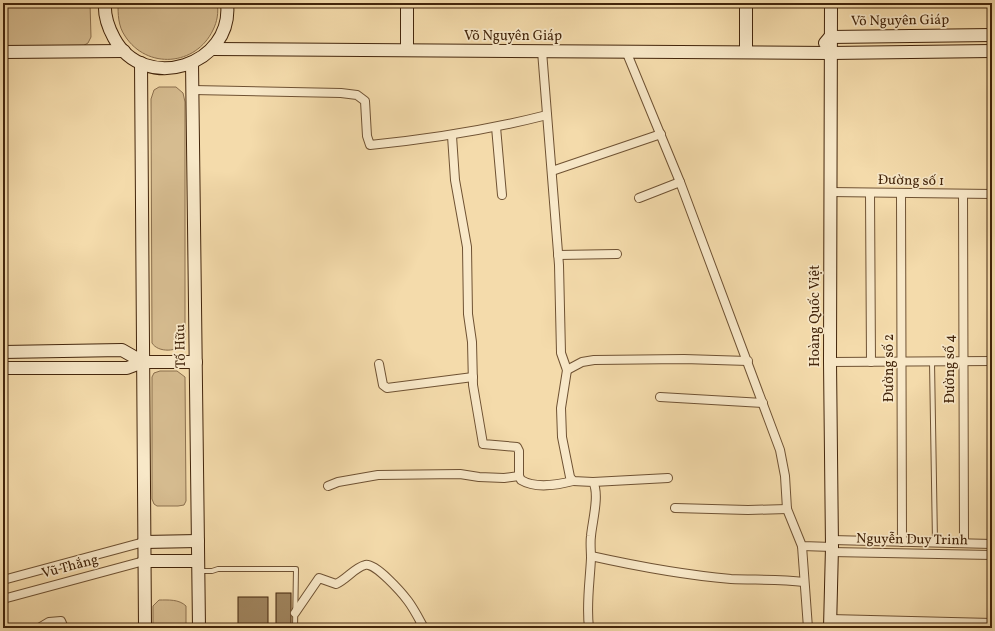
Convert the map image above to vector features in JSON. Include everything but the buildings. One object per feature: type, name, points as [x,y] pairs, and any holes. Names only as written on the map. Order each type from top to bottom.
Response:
[{"type":"street","points":[[105,3],[106,19],[116,42],[124,51],[141,63],[161,68],[172,68],[192,63],[212,49],[224,29],[227,18],[227,3]]},
{"type":"street","points":[[407,3],[407,50]]},
{"type":"street","points":[[746,3],[746,52]]},
{"type":"street","name":"Hoàng Quốc Việt","points":[[830,624],[832,546],[830,362],[831,3]]},
{"type":"street","name":"Võ Nguyên Giáp","points":[[830,37],[992,34]]},
{"type":"street","points":[[814,53],[830,37]]},
{"type":"street","name":"Võ Nguyên Giáp","points":[[212,49],[814,53],[992,51]]},
{"type":"street","points":[[3,52],[124,51]]},
{"type":"street","points":[[626,51],[680,182],[780,450],[785,476],[787,509],[802,546],[808,628]]},
{"type":"street","points":[[542,52],[558,255],[561,353],[567,370],[561,408],[562,437],[566,465],[573,481]]},
{"type":"street","points":[[141,63],[145,628]]},
{"type":"street","name":"Tố Hữu","points":[[192,63],[199,628]]},
{"type":"street","points":[[193,90],[341,93],[357,95],[365,101],[367,136],[370,145],[452,136],[547,115]]},
{"type":"street","points":[[496,127],[502,195]]},
{"type":"street","points":[[552,171],[661,134]]},
{"type":"street","points":[[452,136],[455,180],[467,247],[468,314],[472,342],[473,385],[483,444],[517,447],[519,451],[519,476],[521,480],[533,484],[554,485],[573,481],[593,482],[668,478]]},
{"type":"street","points":[[638,198],[680,182]]},
{"type":"street","name":"Đường số 1","points":[[830,192],[992,194]]},
{"type":"street","points":[[870,193],[871,362]]},
{"type":"street","name":"Đường số 2","points":[[901,194],[902,542]]},
{"type":"street","name":"Đường số 4","points":[[963,194],[964,543]]},
{"type":"street","points":[[558,255],[617,254]]},
{"type":"street","points":[[3,352],[122,350],[143,362]]},
{"type":"street","points":[[83,351],[83,368]]},
{"type":"street","points":[[24,352],[24,368]]},
{"type":"street","points":[[567,370],[582,362],[594,360],[684,359],[748,361]]},
{"type":"street","points":[[830,362],[992,361]]},
{"type":"street","points":[[3,368],[127,368],[143,362],[196,362]]},
{"type":"street","points":[[379,364],[383,385],[387,388],[473,377]]},
{"type":"street","points":[[660,397],[763,403]]},
{"type":"street","points":[[328,486],[338,482],[378,475],[460,474],[479,477],[504,478],[519,476]]},
{"type":"street","points":[[589,628],[587,603],[591,538],[596,492],[593,482]]},
{"type":"street","points":[[675,508],[748,510],[787,509]]},
{"type":"street","points":[[144,542],[198,541]]},
{"type":"street","name":"Vũ Thắng","points":[[3,580],[144,542]]},
{"type":"street","name":"Nguyễn Duy Trinh","points":[[832,546],[902,542],[992,544]]},
{"type":"street","points":[[802,546],[832,546]]},
{"type":"street","name":"Nguyễn Duy Trinh","points":[[832,546],[992,555]]},
{"type":"street","points":[[591,556],[665,570],[730,578],[804,582]]},
{"type":"street","points":[[144,561],[198,566]]},
{"type":"street","name":"Vũ Thắng","points":[[3,599],[144,561]]},
{"type":"street","points":[[296,613],[319,578],[336,584],[366,564],[370,565],[396,586],[409,602],[422,625]]},
{"type":"street","points":[[39,628],[49,622],[61,621],[64,628]]},
{"type":"street","points":[[830,624],[992,623]]},
{"type":"lane","points":[[932,362],[935,543]]},
{"type":"lane","points":[[198,566],[212,572],[218,569],[296,569],[295,628]]},
{"type":"lane","points":[[414,628],[422,625]]},
{"type":"shaded area","points":[[3,3],[90,3],[91,37],[88,43],[79,48],[3,49]]},
{"type":"shaded area","points":[[118,3],[217,3],[218,10],[216,24],[213,30],[205,42],[195,51],[183,57],[158,59],[134,47],[125,36],[118,16]]},
{"type":"shaded area","points":[[159,87],[176,87],[183,93],[185,102],[185,343],[173,350],[163,350],[152,343],[151,99],[154,90]]},
{"type":"shaded area","points":[[160,371],[177,371],[185,377],[186,501],[184,505],[178,506],[157,506],[154,504],[152,499],[152,377],[154,373]]},
{"type":"shaded area","points":[[159,600],[177,601],[186,606],[186,628],[153,628],[153,606]]}]
